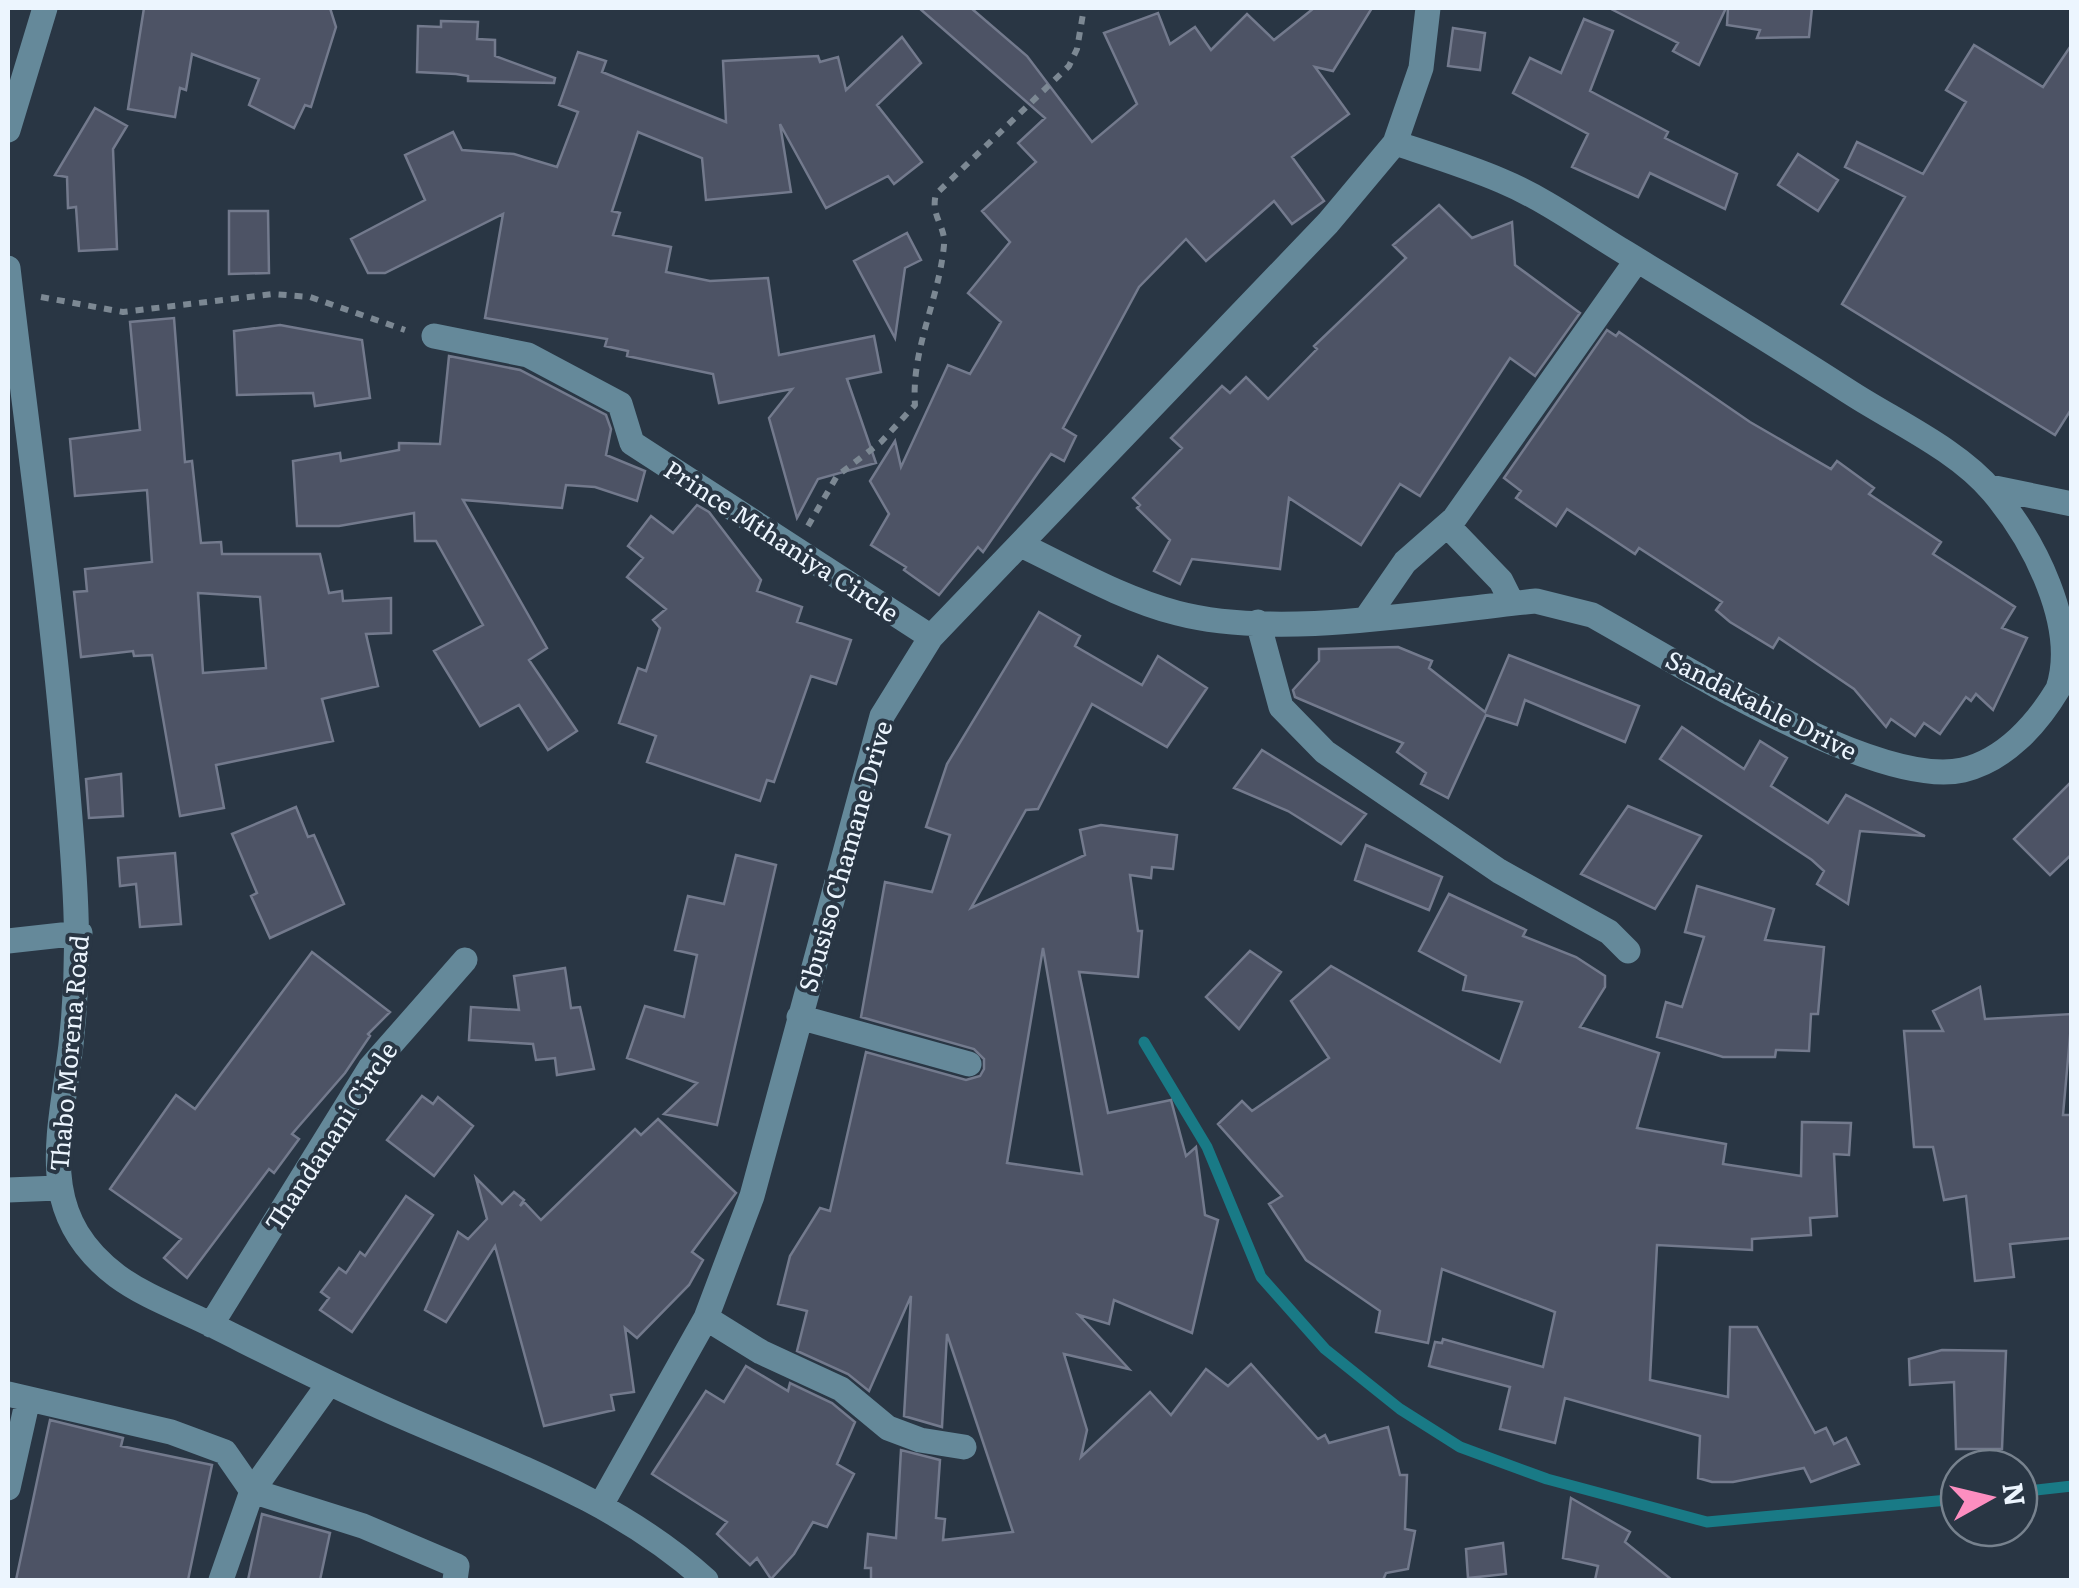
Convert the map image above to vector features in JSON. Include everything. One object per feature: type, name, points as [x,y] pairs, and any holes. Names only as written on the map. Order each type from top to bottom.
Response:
[{"type":"street","points":[[8,130],[46,8]]},
{"type":"street","name":"Sbusiso Chamane Drive","points":[[602,1503],[706,1318],[752,1196],[882,716],[931,637],[1328,223],[1395,142],[1421,68],[1428,8]]},
{"type":"street","name":"Sandakahle Drive","points":[[1022,546],[1144,603],[1181,614],[1258,622],[1536,601],[1592,614],[1847,752],[1911,770],[1958,771],[2001,752],[2040,718],[2064,678],[2069,639],[2061,602],[2036,551],[1990,487],[1875,409],[1505,182],[1395,142]]},
{"type":"street","points":[[1367,616],[1405,562],[1447,525],[1637,260]]},
{"type":"street","name":"Thabo Morena Road","points":[[9,280],[56,651],[80,933],[78,1002],[64,1098],[58,1188],[66,1216],[116,1275],[328,1385],[602,1503],[661,1540],[706,1580]]},
{"type":"street","name":"Prince Mthaniya Circle","points":[[434,336],[528,355],[557,367],[620,404],[632,443],[931,637]]},
{"type":"street","points":[[1990,487],[2072,504]]},
{"type":"street","points":[[1447,525],[1501,581],[1512,603]]},
{"type":"street","points":[[1258,622],[1281,707],[1325,752],[1484,861],[1609,932],[1628,951]]},
{"type":"street","points":[[8,941],[80,933]]},
{"type":"street","name":"Thandanani Circle","points":[[211,1324],[370,1068],[465,960]]},
{"type":"street","points":[[799,1017],[969,1064]]},
{"type":"street","points":[[8,1190],[58,1188]]},
{"type":"street","points":[[706,1318],[761,1352],[841,1389],[888,1428],[920,1440],[964,1447]]},
{"type":"street","points":[[221,1580],[252,1491],[328,1385]]},
{"type":"street","points":[[8,1488],[18,1397],[170,1432],[225,1452],[252,1491],[363,1526],[457,1566],[455,1580]]},
{"type":"path","points":[[796,549],[838,476],[881,442],[915,406],[913,380],[945,243],[935,220],[936,194],[1069,66],[1084,8]]},
{"type":"path","points":[[9,280],[123,312],[273,294],[310,297],[377,324],[434,336]]},
{"type":"building","points":[[144,8],[330,8],[336,27],[311,107],[305,105],[294,128],[249,105],[259,79],[192,54],[186,90],[180,88],[175,117],[128,109]]},
{"type":"building","points":[[919,8],[971,8],[1027,56],[1092,142],[1137,104],[1104,33],[1158,13],[1170,44],[1195,27],[1211,50],[1247,14],[1274,40],[1314,8],[1372,8],[1333,71],[1315,67],[1349,114],[1292,157],[1324,201],[1292,224],[1274,201],[1206,261],[1186,239],[1139,287],[1063,428],[1076,436],[1064,461],[1051,454],[983,552],[978,547],[939,595],[904,570],[906,567],[871,545],[889,514],[870,481],[895,441],[901,467],[948,365],[970,374],[1001,322],[968,293],[1010,242],[982,211],[1036,162],[1018,143],[1045,118]]},
{"type":"building","points":[[1609,8],[1726,8],[1699,65],[1673,51],[1678,43]]},
{"type":"building","points":[[1728,8],[1812,8],[1809,37],[1757,38],[1760,30],[1727,25]]},
{"type":"building","points":[[1584,19],[1613,31],[1590,91],[1668,132],[1665,138],[1737,174],[1725,209],[1650,173],[1638,197],[1572,167],[1588,134],[1513,93],[1530,58],[1561,73]]},
{"type":"building","points":[[441,21],[478,22],[477,39],[495,40],[495,56],[555,78],[554,83],[468,81],[468,76],[417,72],[418,26],[441,27]]},
{"type":"building","points":[[1453,28],[1485,33],[1480,70],[1448,66]]},
{"type":"building","points":[[902,37],[921,63],[877,105],[922,162],[894,184],[888,176],[826,208],[780,124],[791,192],[706,200],[702,158],[638,132],[612,211],[620,213],[613,235],[671,247],[666,272],[710,281],[768,278],[779,355],[874,336],[881,372],[847,379],[876,463],[818,479],[797,518],[769,418],[792,389],[719,403],[713,374],[627,356],[628,351],[605,346],[607,339],[485,318],[503,214],[385,273],[368,273],[351,239],[425,200],[405,155],[453,132],[462,150],[514,154],[557,167],[578,112],[559,105],[578,52],[606,61],[602,72],[726,122],[723,61],[818,56],[820,62],[838,57],[846,90]]},
{"type":"building","points":[[2072,44],[2072,408],[2055,435],[1842,304],[1905,197],[1845,167],[1857,142],[1923,174],[1966,102],[1946,90],[1974,45],[2043,87]]},
{"type":"building","points":[[95,108],[127,126],[113,149],[117,249],[79,251],[76,207],[68,208],[67,177],[55,175]]},
{"type":"building","points":[[1798,154],[1838,180],[1818,211],[1778,185]]},
{"type":"building","points":[[1439,205],[1472,238],[1512,222],[1515,265],[1580,313],[1535,376],[1510,358],[1420,496],[1400,484],[1361,545],[1289,498],[1280,569],[1192,559],[1180,584],[1154,571],[1170,540],[1137,508],[1140,505],[1133,498],[1182,448],[1171,438],[1222,386],[1230,393],[1246,377],[1268,399],[1317,349],[1314,346],[1406,258],[1393,245]]},
{"type":"building","points":[[229,211],[268,211],[269,273],[229,274]]},
{"type":"building","points":[[907,233],[921,260],[905,268],[895,338],[854,261]]},
{"type":"building","points":[[174,318],[185,462],[192,461],[201,543],[221,542],[222,554],[320,554],[329,593],[342,591],[343,601],[391,598],[391,633],[366,634],[378,686],[322,699],[333,741],[216,765],[224,808],[180,816],[152,655],[134,656],[133,651],[81,657],[74,592],[87,591],[85,569],[152,562],[147,490],[75,496],[70,439],[140,430],[130,322]],"holes":[[[198,593],[260,597],[266,668],[203,673]]]},
{"type":"building","points":[[280,325],[362,340],[370,398],[315,406],[313,393],[237,395],[234,331]]},
{"type":"building","points":[[1607,330],[1616,336],[1619,332],[1750,422],[1831,469],[1837,461],[1874,488],[1869,494],[1941,542],[1933,554],[2015,607],[2002,628],[2027,638],[1993,710],[1976,694],[1971,701],[1966,697],[1940,734],[1924,723],[1915,736],[1891,719],[1886,727],[1854,689],[1779,638],[1773,648],[1730,622],[1716,610],[1722,602],[1639,548],[1635,554],[1567,509],[1556,526],[1516,498],[1521,491],[1504,478]]},
{"type":"building","points":[[449,356],[520,370],[606,415],[611,429],[606,455],[645,471],[637,501],[595,487],[566,485],[562,508],[463,500],[547,648],[529,660],[577,731],[548,750],[519,705],[480,726],[434,651],[483,625],[436,541],[415,541],[414,513],[339,526],[297,526],[293,461],[340,453],[341,461],[399,450],[399,443],[440,444]]},
{"type":"building","points":[[697,505],[709,512],[761,580],[757,591],[802,607],[797,622],[851,640],[836,684],[811,676],[774,782],[767,780],[760,801],[647,762],[656,736],[619,723],[638,668],[646,671],[660,628],[653,620],[666,609],[627,577],[643,558],[628,546],[651,516],[673,533]]},
{"type":"building","points":[[1039,612],[1080,636],[1075,646],[1142,685],[1158,656],[1207,688],[1167,747],[1092,704],[1038,809],[1026,810],[971,908],[1085,855],[1080,830],[1101,825],[1177,835],[1173,869],[1152,867],[1151,878],[1130,875],[1138,931],[1142,931],[1138,977],[1079,972],[1108,1113],[1171,1100],[1186,1156],[1196,1147],[1205,1215],[1218,1220],[1192,1333],[1114,1300],[1109,1324],[1079,1315],[1129,1369],[1064,1354],[1087,1430],[1081,1457],[1150,1392],[1171,1415],[1206,1369],[1228,1386],[1251,1364],[1318,1439],[1325,1435],[1329,1443],[1388,1427],[1400,1475],[1407,1475],[1405,1529],[1415,1531],[1408,1569],[1386,1573],[1383,1580],[871,1580],[871,1568],[865,1568],[868,1534],[896,1538],[901,1450],[940,1460],[936,1518],[945,1519],[943,1540],[1013,1532],[947,1334],[942,1427],[904,1416],[911,1296],[869,1391],[848,1374],[797,1351],[807,1311],[778,1304],[790,1256],[820,1208],[830,1211],[866,1052],[966,1080],[980,1076],[984,1069],[984,1059],[974,1049],[861,1017],[885,882],[932,892],[950,835],[926,827],[947,764]],"holes":[[[1043,948],[1082,1174],[1007,1163]]]},
{"type":"building","points":[[1398,647],[1432,661],[1429,668],[1485,712],[1509,655],[1639,706],[1625,742],[1525,700],[1517,725],[1486,715],[1448,798],[1421,784],[1426,773],[1397,752],[1403,743],[1295,697],[1293,690],[1319,661],[1319,649]]},
{"type":"building","points":[[1682,727],[1744,769],[1760,741],[1787,758],[1771,786],[1828,823],[1846,795],[1925,836],[1860,831],[1848,904],[1817,884],[1824,871],[1812,860],[1660,759]]},
{"type":"building","points":[[1262,750],[1366,814],[1341,844],[1288,811],[1234,788]]},
{"type":"building","points":[[121,774],[123,816],[89,818],[86,779]]},
{"type":"building","points":[[2072,781],[2072,854],[2050,875],[2014,839]]},
{"type":"building","points":[[1628,806],[1701,836],[1655,909],[1581,874]]},
{"type":"building","points":[[296,807],[308,837],[314,835],[344,904],[270,938],[251,896],[257,893],[232,834]]},
{"type":"building","points":[[1366,845],[1442,877],[1429,910],[1355,880]]},
{"type":"building","points":[[175,853],[181,924],[140,927],[136,884],[120,886],[118,858]]},
{"type":"building","points":[[736,855],[776,865],[717,1125],[664,1114],[697,1083],[627,1058],[645,1006],[684,1017],[697,955],[675,950],[688,896],[724,904]]},
{"type":"building","points":[[1697,886],[1774,909],[1765,940],[1824,947],[1818,1014],[1811,1014],[1809,1051],[1776,1050],[1775,1057],[1723,1057],[1657,1037],[1666,1002],[1682,1007],[1704,937],[1685,932]]},
{"type":"building","points":[[1449,894],[1526,930],[1523,936],[1576,957],[1605,976],[1605,987],[1580,1027],[1659,1053],[1637,1128],[1726,1144],[1723,1164],[1801,1176],[1802,1122],[1851,1123],[1849,1155],[1834,1154],[1837,1216],[1810,1218],[1811,1235],[1752,1239],[1752,1250],[1657,1245],[1650,1380],[1728,1397],[1730,1327],[1757,1327],[1815,1433],[1826,1428],[1834,1444],[1846,1438],[1859,1464],[1811,1482],[1804,1468],[1733,1482],[1712,1482],[1698,1478],[1700,1436],[1565,1398],[1555,1443],[1500,1429],[1510,1387],[1429,1366],[1435,1342],[1442,1343],[1443,1339],[1543,1367],[1555,1312],[1442,1269],[1428,1343],[1376,1332],[1380,1311],[1306,1260],[1269,1204],[1282,1196],[1218,1124],[1242,1101],[1252,1111],[1329,1058],[1291,1001],[1331,966],[1500,1062],[1522,1002],[1463,990],[1466,976],[1419,951]]},
{"type":"building","points":[[1250,951],[1281,972],[1239,1029],[1206,997]]},
{"type":"building","points":[[312,952],[390,1012],[368,1034],[345,1073],[292,1134],[299,1139],[274,1173],[269,1169],[187,1278],[164,1258],[181,1239],[110,1189],[176,1095],[195,1109]]},
{"type":"building","points":[[565,968],[571,1008],[580,1007],[594,1069],[557,1075],[555,1058],[536,1060],[533,1044],[469,1040],[471,1007],[519,1010],[514,976]]},
{"type":"building","points":[[1980,987],[1985,1019],[2072,1014],[2063,1115],[2072,1115],[2072,1238],[2010,1244],[2014,1277],[1975,1281],[1966,1196],[1944,1200],[1933,1147],[1914,1147],[1904,1031],[1943,1031],[1933,1011]]},
{"type":"building","points":[[422,1096],[433,1104],[438,1097],[473,1126],[434,1176],[387,1140]]},
{"type":"building","points":[[658,1119],[736,1193],[692,1252],[703,1260],[689,1285],[637,1338],[625,1328],[634,1392],[611,1395],[614,1410],[544,1426],[495,1246],[446,1322],[425,1310],[458,1232],[468,1239],[487,1219],[476,1178],[502,1204],[514,1192],[524,1200],[520,1206],[524,1202],[541,1220],[635,1129],[641,1135]]},
{"type":"building","points":[[406,1196],[433,1215],[352,1332],[320,1310],[329,1298],[321,1292],[339,1268],[346,1273],[360,1252],[365,1256]]},
{"type":"building","points":[[1942,1350],[2006,1351],[2002,1448],[1956,1448],[1954,1382],[1910,1385],[1909,1359]]},
{"type":"building","points":[[746,1366],[788,1391],[790,1383],[832,1403],[855,1422],[837,1464],[854,1474],[827,1527],[813,1522],[794,1554],[771,1579],[757,1558],[750,1565],[717,1534],[727,1522],[652,1474],[706,1391],[724,1402]]},
{"type":"building","points":[[50,1420],[123,1438],[121,1446],[212,1465],[188,1580],[16,1580]]},
{"type":"building","points":[[1571,1498],[1630,1532],[1625,1542],[1672,1580],[1595,1580],[1598,1566],[1563,1558]]},
{"type":"building","points":[[262,1514],[330,1533],[320,1580],[248,1580]]},
{"type":"building","points":[[1503,1543],[1506,1574],[1468,1578],[1466,1549]]},
{"type":"waterway","points":[[1144,1042],[1207,1147],[1261,1277],[1325,1349],[1400,1409],[1460,1447],[1547,1479],[1707,1522],[1939,1501]]},
{"type":"waterway","points":[[2039,1490],[2072,1486]]}]
